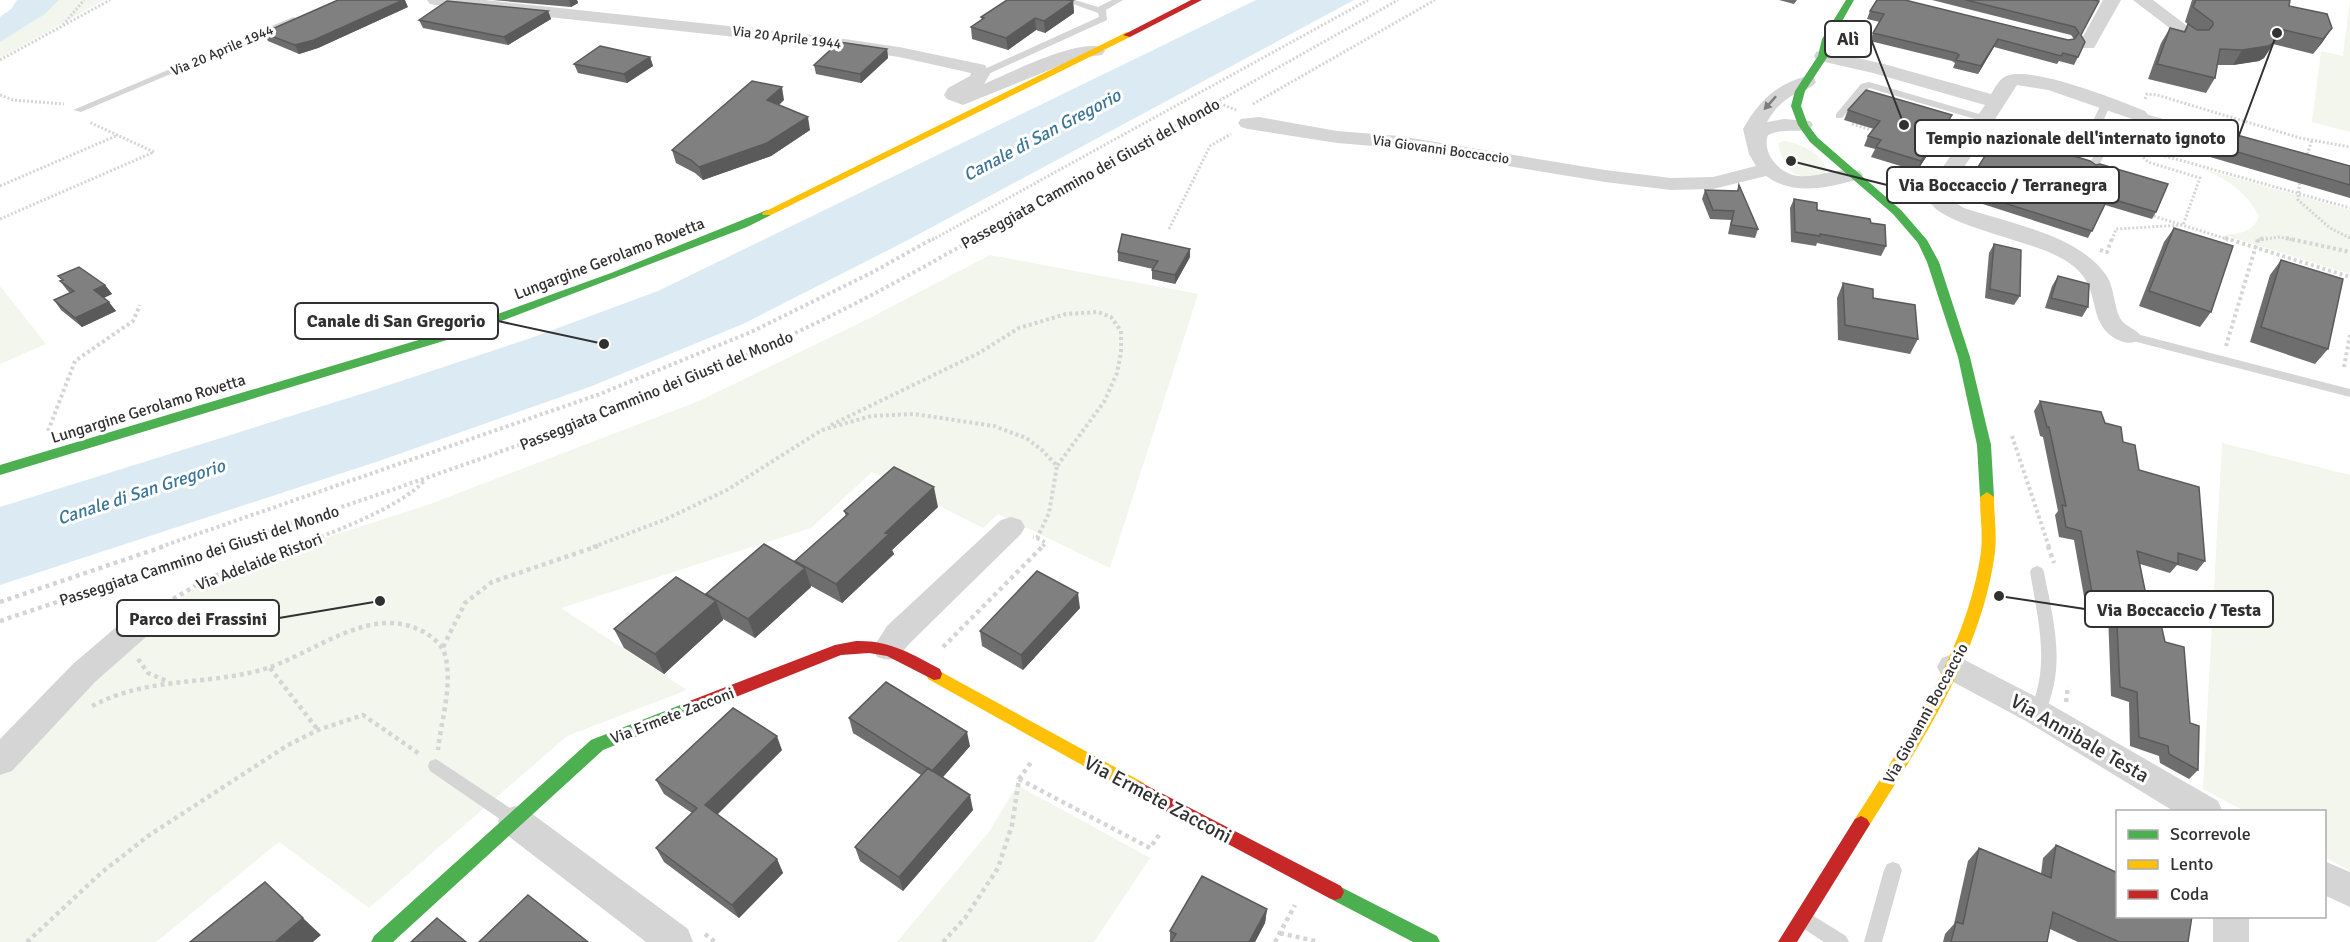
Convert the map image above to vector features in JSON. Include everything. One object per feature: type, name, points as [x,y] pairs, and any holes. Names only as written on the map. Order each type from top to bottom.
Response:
[{"type":"street","name":"Via 20 Aprile 1944","points":[[436,0],[831,42],[978,69],[981,75]]},
{"type":"street","name":"Lungargine Gerolamo Rovetta","points":[[0,470],[466,330],[615,275],[742,225],[1198,0]]},
{"type":"street","points":[[1756,140],[1756,135],[1762,129],[1803,125],[1796,106],[1797,98],[1823,56],[1827,39],[1850,0]]},
{"type":"street","points":[[2088,44],[2112,0]]},
{"type":"street","points":[[2143,0],[2194,38]]},
{"type":"street","points":[[981,75],[977,80],[955,92],[954,95],[963,99],[971,98],[1066,57],[1097,50]]},
{"type":"street","points":[[1823,56],[1877,68],[1991,111]]},
{"type":"street","points":[[2129,336],[2115,328],[2110,321],[2097,278],[2079,258],[2048,243],[1956,213],[1941,203],[1938,195],[2009,82],[2015,78],[2107,102],[2138,115]]},
{"type":"street","points":[[1807,82],[1790,86],[1779,93],[1760,115],[1753,129],[1757,152],[1768,169],[1804,184],[1827,182],[1853,175]]},
{"type":"street","name":"Via Giovanni Boccaccio","points":[[1249,115],[1259,123],[1337,137],[1399,142],[1605,176],[1671,184],[1713,183],[1768,169]]},
{"type":"street","name":"Via Giovanni Boccaccio","points":[[1787,942],[1892,774],[1953,667],[1974,616],[1988,552],[1988,479],[1977,412],[1941,281],[1927,249],[1897,212],[1828,154],[1803,125]]},
{"type":"street","points":[[888,648],[898,635],[1024,532]]},
{"type":"street","points":[[0,761],[84,673],[146,619]]},
{"type":"street","name":"Via Ermete Zacconi","points":[[380,942],[597,745],[840,649],[865,645],[888,648],[1176,809],[1431,942]]},
{"type":"street","name":"Via Annibale Testa","points":[[1953,667],[2037,712],[2203,810]]},
{"type":"street","points":[[515,821],[687,936]]},
{"type":"street","points":[[2326,878],[2350,890]]},
{"type":"street","points":[[2231,918],[2231,942]]},
{"type":"lane","points":[[981,75],[1104,18],[1102,11],[1066,0]]},
{"type":"lane","points":[[1098,10],[1119,0]]},
{"type":"lane","name":"Via 20 Aprile 1944","points":[[78,111],[302,16]]},
{"type":"lane","points":[[1839,116],[1864,86],[1869,85],[1991,111],[2085,148],[2107,102]]},
{"type":"lane","points":[[2138,115],[2217,137]]},
{"type":"lane","points":[[2089,139],[2105,144],[2092,167]]},
{"type":"lane","points":[[2129,336],[2350,393]]},
{"type":"lane","points":[[2037,572],[2046,625],[2050,669],[2043,702],[2037,712]]},
{"type":"lane","points":[[436,766],[515,821]]},
{"type":"lane","points":[[1873,942],[1893,870]]},
{"type":"lane","points":[[1802,918],[1840,942]]},
{"type":"path","points":[[61,28],[84,0]]},
{"type":"path","points":[[0,60],[110,0]]},
{"type":"path","points":[[0,602],[578,402],[751,332],[894,261],[1368,0]]},
{"type":"path","name":"Passeggiata Cammino dei Giusti del Mondo","points":[[0,621],[426,479],[566,429],[783,339],[881,291],[1398,0]]},
{"type":"path","points":[[1169,229],[1210,147],[1249,115],[1331,62],[1435,0]]},
{"type":"path","points":[[0,95],[13,100],[91,105]]},
{"type":"path","points":[[0,219],[154,152],[80,118],[78,111]]},
{"type":"path","points":[[0,186],[118,135]]},
{"type":"path","points":[[2305,162],[2312,140]]},
{"type":"path","points":[[2126,145],[2350,208]]},
{"type":"path","points":[[2138,148],[2137,151],[2148,162],[2200,178],[2183,225]]},
{"type":"path","points":[[2300,177],[2298,200],[2330,228],[2350,238]]},
{"type":"path","points":[[2142,213],[2350,277]]},
{"type":"path","points":[[2107,252],[2116,229],[2183,225]]},
{"type":"path","points":[[2227,340],[2258,239],[2280,237],[2350,252]]},
{"type":"path","points":[[56,434],[46,437],[75,361],[133,321],[140,305]]},
{"type":"path","points":[[27,942],[101,873],[148,836],[288,745],[318,730],[363,715],[436,766],[447,664],[443,647],[465,603],[492,582],[623,537],[727,490],[822,430],[981,352],[1010,332],[1062,313],[1096,312],[1111,317],[1119,326],[1122,350],[1115,381],[1093,419],[1072,442],[1057,465],[1048,516],[1024,532],[1046,543],[923,667]]},
{"type":"path","points":[[2344,367],[2350,335]]},
{"type":"path","points":[[822,430],[871,416],[914,414],[964,420],[994,426],[1026,438],[1057,465]]},
{"type":"path","points":[[2010,432],[2050,551]]},
{"type":"path","name":"Via Adelaide Ristori","points":[[146,619],[209,578],[334,532],[414,492],[426,479]]},
{"type":"path","points":[[146,619],[138,659],[148,673],[170,682]]},
{"type":"path","points":[[88,709],[124,691],[170,682],[230,677],[270,668],[362,627],[386,622],[408,622],[443,647]]},
{"type":"path","points":[[270,668],[318,730]]},
{"type":"path","points":[[943,942],[965,918],[998,868],[1012,825],[1019,779],[1150,848],[1176,809]]},
{"type":"path","points":[[1275,942],[1289,916]]},
{"type":"path","points":[[1280,933],[1319,942]]},
{"type":"path","points":[[687,936],[715,942]]},
{"type":"shaded area","points":[[59,0],[104,0],[0,58],[0,42],[45,14]]},
{"type":"shaded area","points":[[2350,0],[2350,132],[2312,122],[2321,51],[2343,56]]},
{"type":"shaded area","points":[[1783,141],[1809,150],[1820,159],[1827,170],[1824,174],[1814,176],[1798,175],[1793,172],[1784,161],[1778,144]]},
{"type":"shaded area","points":[[2200,168],[2350,210],[2350,274],[2224,235],[2250,229],[2259,216],[2248,199],[2234,186],[2219,176]]},
{"type":"shaded area","points":[[990,255],[1198,294],[1110,568],[998,514],[983,528],[872,472],[811,528],[561,608],[687,690],[567,736],[369,908],[279,842],[156,942],[0,942],[0,768],[124,640],[186,594],[257,560],[430,504],[699,401],[870,318]]},
{"type":"shaded area","points":[[0,286],[46,344],[0,364]]},
{"type":"shaded area","points":[[2222,443],[2350,475],[2350,871],[2326,858],[2326,810],[2242,810],[2203,789]]},
{"type":"shaded area","points":[[1017,785],[1150,858],[1094,942],[897,942],[989,832]]},
{"type":"water","points":[[17,0],[59,0],[45,14],[0,42],[0,17],[11,9]]},
{"type":"water","points":[[1256,0],[1354,0],[908,240],[743,324],[592,386],[379,461],[0,585],[0,507],[374,390],[531,338],[658,291]]},
{"type":"building","points":[[338,0],[403,0],[314,40],[295,45],[263,33]]},
{"type":"building","points":[[1007,0],[1073,1],[1044,21],[1035,18],[1006,38],[971,27],[984,18],[981,17]]},
{"type":"building","points":[[1877,0],[1905,0],[2068,40],[2074,39],[2079,33],[2075,27],[1966,0],[2099,1],[2081,35],[2085,42],[2078,57],[2063,53],[2061,56],[1998,39],[1981,66],[1956,60],[1959,55],[1956,53],[1873,33],[1884,14],[1870,11]]},
{"type":"building","points":[[2196,0],[2290,0],[2289,6],[2327,14],[2332,28],[2323,39],[2280,29],[2274,43],[2268,46],[2242,50],[2220,49],[2215,78],[2157,64],[2170,28],[2185,32],[2188,24],[2197,30],[2209,30],[2213,25],[2213,22],[2193,7]]},
{"type":"building","points":[[447,1],[548,11],[504,37],[419,20]]},
{"type":"building","points":[[839,42],[887,49],[860,74],[814,65]]},
{"type":"building","points":[[600,46],[650,57],[624,74],[574,64]]},
{"type":"building","points":[[752,81],[782,87],[767,100],[808,117],[767,143],[699,167],[672,150]]},
{"type":"building","points":[[1866,90],[1952,115],[1921,161],[1876,147],[1881,140],[1868,136],[1880,121],[1848,110]]},
{"type":"building","points":[[2197,124],[2350,166],[2350,185],[2193,139]]},
{"type":"building","points":[[1999,133],[2090,161],[2096,165],[2100,164],[2168,184],[2156,212],[2108,198],[2092,231],[1964,190]]},
{"type":"building","points":[[1739,185],[1758,229],[1731,225],[1734,211],[1713,210],[1705,190],[1738,191]]},
{"type":"building","points":[[1794,199],[1817,203],[1817,210],[1870,219],[1871,223],[1885,225],[1886,246],[1820,234],[1820,236],[1795,232]]},
{"type":"building","points":[[2174,228],[2233,246],[2211,312],[2149,291]]},
{"type":"building","points":[[1122,234],[1190,249],[1175,275],[1152,270],[1158,261],[1118,252]]},
{"type":"building","points":[[1994,244],[2021,250],[2020,296],[1990,289]]},
{"type":"building","points":[[2281,260],[2343,279],[2328,349],[2261,327]]},
{"type":"building","points":[[79,267],[105,285],[94,290],[109,302],[75,318],[54,300],[74,291],[60,281],[63,280],[58,276]]},
{"type":"building","points":[[2058,276],[2089,284],[2088,307],[2051,298]]},
{"type":"building","points":[[1843,283],[1873,289],[1873,298],[1915,305],[1918,339],[1845,325]]},
{"type":"building","points":[[2040,401],[2101,412],[2105,423],[2121,427],[2123,442],[2135,445],[2139,470],[2199,487],[2205,561],[2178,553],[2178,564],[2137,551],[2147,600],[2156,602],[2165,642],[2184,647],[2190,723],[2199,726],[2198,770],[2169,754],[2168,746],[2139,737],[2137,692],[2120,687],[2116,604],[2093,598],[2081,531],[2066,527],[2062,505],[2066,506],[2049,427],[2047,427]]},
{"type":"building","points":[[894,467],[934,487],[885,533],[889,534],[836,584],[795,561],[848,514],[844,511]]},
{"type":"building","points":[[764,544],[805,568],[748,619],[706,594]]},
{"type":"building","points":[[1037,571],[1078,593],[1021,655],[980,631]]},
{"type":"building","points":[[676,577],[716,601],[655,654],[614,629]]},
{"type":"building","points":[[886,682],[967,732],[932,771],[849,718]]},
{"type":"building","points":[[733,708],[777,736],[705,805],[777,859],[732,905],[656,848],[697,808],[656,780]]},
{"type":"building","points":[[928,768],[970,795],[899,877],[855,847]]},
{"type":"building","points":[[2056,845],[2116,872],[2116,918],[2192,918],[2188,942],[2119,942],[2053,912],[2047,942],[1951,942],[1956,922],[1963,924],[1979,848],[2051,878]]},
{"type":"building","points":[[1202,876],[1267,909],[1249,942],[1171,942],[1176,934],[1170,931]]},
{"type":"building","points":[[265,882],[303,918],[275,942],[190,942]]},
{"type":"building","points":[[528,895],[588,942],[479,942]]},
{"type":"building","points":[[437,918],[466,942],[411,942]]},
{"type":"traffic: fast","points":[[1850,0],[1827,39],[1823,56],[1800,91],[1796,106],[1803,125],[1814,140],[1897,212],[1923,242],[1933,262],[1964,357],[1984,445],[1987,497]]},
{"type":"traffic: fast","points":[[0,470],[466,330],[615,275],[743,225],[767,213]]},
{"type":"traffic: fast","points":[[380,942],[597,745],[693,707]]},
{"type":"traffic: fast","points":[[1335,892],[1431,942]]},
{"type":"traffic: slow","points":[[767,213],[1127,35]]},
{"type":"traffic: slow","points":[[1861,824],[1939,694],[1971,623],[1988,552],[1987,497]]},
{"type":"traffic: slow","points":[[934,674],[1138,788]]},
{"type":"traffic: jam","points":[[1127,35],[1198,0]]},
{"type":"traffic: jam","points":[[693,707],[840,649],[869,646],[890,650],[934,674]]},
{"type":"traffic: jam","points":[[1138,788],[1335,892]]},
{"type":"traffic: jam","points":[[1787,942],[1861,824]]},
{"type":"place","name":"Tempio nazionale dell'internato ignoto","points":[[2277,33]]},
{"type":"place","name":"Alì","points":[[1904,125]]},
{"type":"place","name":"Via Boccaccio / Terranegra","points":[[1791,161]]},
{"type":"place","name":"Canale di San Gregorio","points":[[604,344]]},
{"type":"place","name":"Via Boccaccio / Testa","points":[[1999,596]]},
{"type":"place","name":"Parco dei Frassini","points":[[380,601]]}]
